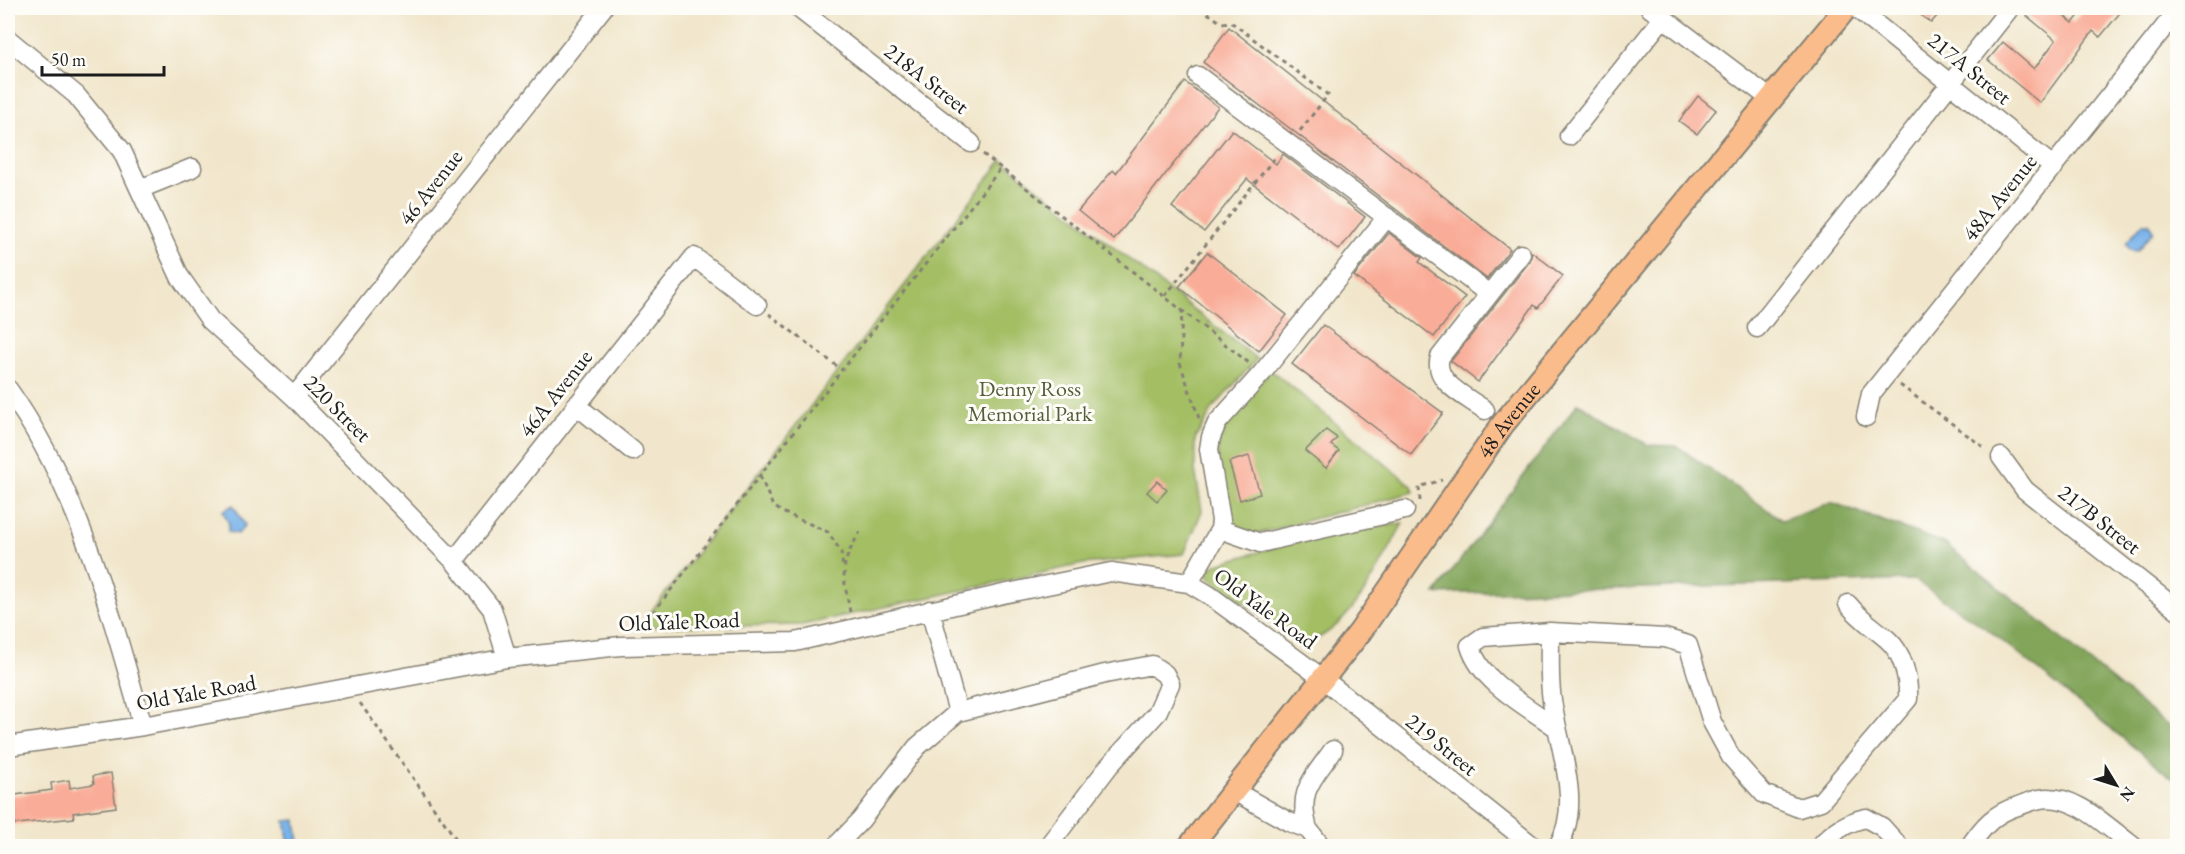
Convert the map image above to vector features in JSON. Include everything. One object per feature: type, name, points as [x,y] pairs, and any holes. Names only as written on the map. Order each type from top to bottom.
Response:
[{"type":"main road","name":"48 Avenue","points":[[1190,846],[1360,632],[1503,424],[1846,8]]},
{"type":"street","name":"46 Avenue","points":[[294,397],[603,8]]},
{"type":"street","name":"218A Street","points":[[798,8],[970,143]]},
{"type":"street","name":"217A Street","points":[[1856,8],[2054,167]]},
{"type":"street","points":[[1757,328],[2010,8]]},
{"type":"street","name":"48A Avenue","points":[[1866,417],[1871,394],[2178,10]]},
{"type":"street","points":[[1569,136],[1656,13],[1772,100]]},
{"type":"street","name":"220 Street","points":[[8,39],[76,95],[122,151],[180,277],[210,320],[294,397],[454,561],[492,609],[507,658]]},
{"type":"street","points":[[1198,76],[1489,294]]},
{"type":"street","points":[[140,189],[192,168]]},
{"type":"street","points":[[1190,583],[1220,528],[1221,520],[1209,449],[1217,423],[1262,373],[1387,217]]},
{"type":"street","points":[[1485,410],[1442,379],[1438,362],[1521,254]]},
{"type":"street","name":"46A Avenue","points":[[454,561],[694,256],[757,305]]},
{"type":"street","points":[[8,389],[62,484],[104,590],[143,726]]},
{"type":"street","points":[[576,405],[633,451]]},
{"type":"street","name":"217B Street","points":[[2001,457],[2025,490],[2178,610]]},
{"type":"street","points":[[1220,528],[1252,542],[1268,542],[1413,507]]},
{"type":"street","name":"Old Yale Road","points":[[8,746],[143,726],[507,658],[644,646],[795,642],[853,627],[1112,572],[1190,583],[1238,614],[1322,678]]},
{"type":"street","points":[[1557,728],[1498,685],[1473,655],[1470,646],[1483,637],[1550,632],[1665,638],[1688,645],[1712,722],[1731,757],[1764,794],[1799,808],[1821,801],[1908,699],[1909,678],[1889,640],[1860,620],[1848,604]]},
{"type":"street","points":[[930,610],[958,712]]},
{"type":"street","points":[[1550,632],[1551,693],[1570,802],[1562,840],[1558,846]]},
{"type":"street","points":[[836,846],[861,820],[917,747],[958,712],[1105,674],[1152,665],[1165,674],[1170,684],[1157,713],[1109,766],[1048,846]]},
{"type":"street","name":"219 Street","points":[[1322,678],[1533,846]]},
{"type":"street","points":[[1321,846],[1308,829],[1302,808],[1305,789],[1333,750]]},
{"type":"street","points":[[1234,791],[1289,822],[1308,829]]},
{"type":"street","points":[[1970,846],[1982,828],[2002,811],[2042,798],[2065,801],[2088,812],[2133,846]]},
{"type":"street","points":[[1820,846],[1848,822],[1866,818],[1882,827],[1899,846]]},
{"type":"path","points":[[970,143],[1262,373]]},
{"type":"path","points":[[644,646],[649,618],[1001,168]]},
{"type":"path","points":[[757,305],[842,370]]},
{"type":"path","points":[[1182,309],[1180,363],[1202,425],[1211,437]]},
{"type":"path","points":[[1888,374],[1975,443],[2001,457]]},
{"type":"path","points":[[760,476],[772,504],[780,510],[828,531],[840,552],[853,627]]},
{"type":"path","points":[[1413,507],[1419,488],[1446,479]]},
{"type":"path","points":[[843,568],[860,532]]},
{"type":"path","points":[[350,689],[461,846]]},
{"type":"green space","name":"Denny Ross Memorial Park","points":[[1002,160],[1257,359],[1214,407],[1195,439],[1195,470],[1202,511],[1184,554],[1083,564],[802,625],[639,627]]},
{"type":"green space","points":[[1271,370],[1412,486],[1414,492],[1234,540],[1222,495],[1217,463],[1221,433],[1232,412]]},
{"type":"green space","points":[[1578,403],[1648,445],[1677,446],[1782,520],[1831,502],[1944,543],[2177,733],[2177,782],[1991,632],[1914,580],[1435,594]]},
{"type":"green space","points":[[1403,523],[1374,576],[1350,612],[1319,638],[1302,644],[1208,577],[1208,569],[1217,564],[1304,539]]},
{"type":"water","points":[[2143,223],[2149,223],[2153,231],[2137,251],[2130,250],[2126,243]]},
{"type":"water","points":[[233,505],[245,525],[238,534],[228,532],[229,524],[223,511]]},
{"type":"water","points":[[296,820],[299,843],[289,845],[285,821]]},
{"type":"building","points":[[1912,8],[1944,8],[1931,23]]},
{"type":"building","points":[[2033,8],[2054,8],[2073,23],[2085,8],[2124,8],[2100,37],[2093,31],[2040,103],[1988,60],[2003,42],[2034,69],[2056,40],[2027,16]]},
{"type":"building","points":[[1229,27],[1510,249],[1487,279],[1203,62]]},
{"type":"building","points":[[1185,82],[1218,107],[1114,240],[1078,211],[1113,170],[1116,173]]},
{"type":"building","points":[[1698,96],[1716,110],[1697,134],[1679,121]]},
{"type":"building","points":[[1232,130],[1276,164],[1283,154],[1365,217],[1339,250],[1247,179],[1204,232],[1172,207]]},
{"type":"building","points":[[1389,233],[1422,258],[1419,262],[1465,297],[1434,337],[1354,276]]},
{"type":"building","points":[[1207,252],[1287,315],[1259,351],[1179,287]]},
{"type":"building","points":[[1532,252],[1563,276],[1538,308],[1534,305],[1478,382],[1451,361],[1530,261]]},
{"type":"building","points":[[1323,325],[1443,413],[1411,455],[1292,364]]},
{"type":"building","points":[[1326,430],[1337,438],[1331,445],[1339,451],[1326,468],[1305,451]]},
{"type":"building","points":[[1249,456],[1260,494],[1240,500],[1229,462]]},
{"type":"building","points":[[1157,481],[1167,490],[1157,501],[1147,492]]},
{"type":"building","points":[[111,773],[116,807],[73,813],[74,818],[8,825],[8,796],[52,790],[51,783],[69,780],[70,788],[94,784],[93,776]]}]
